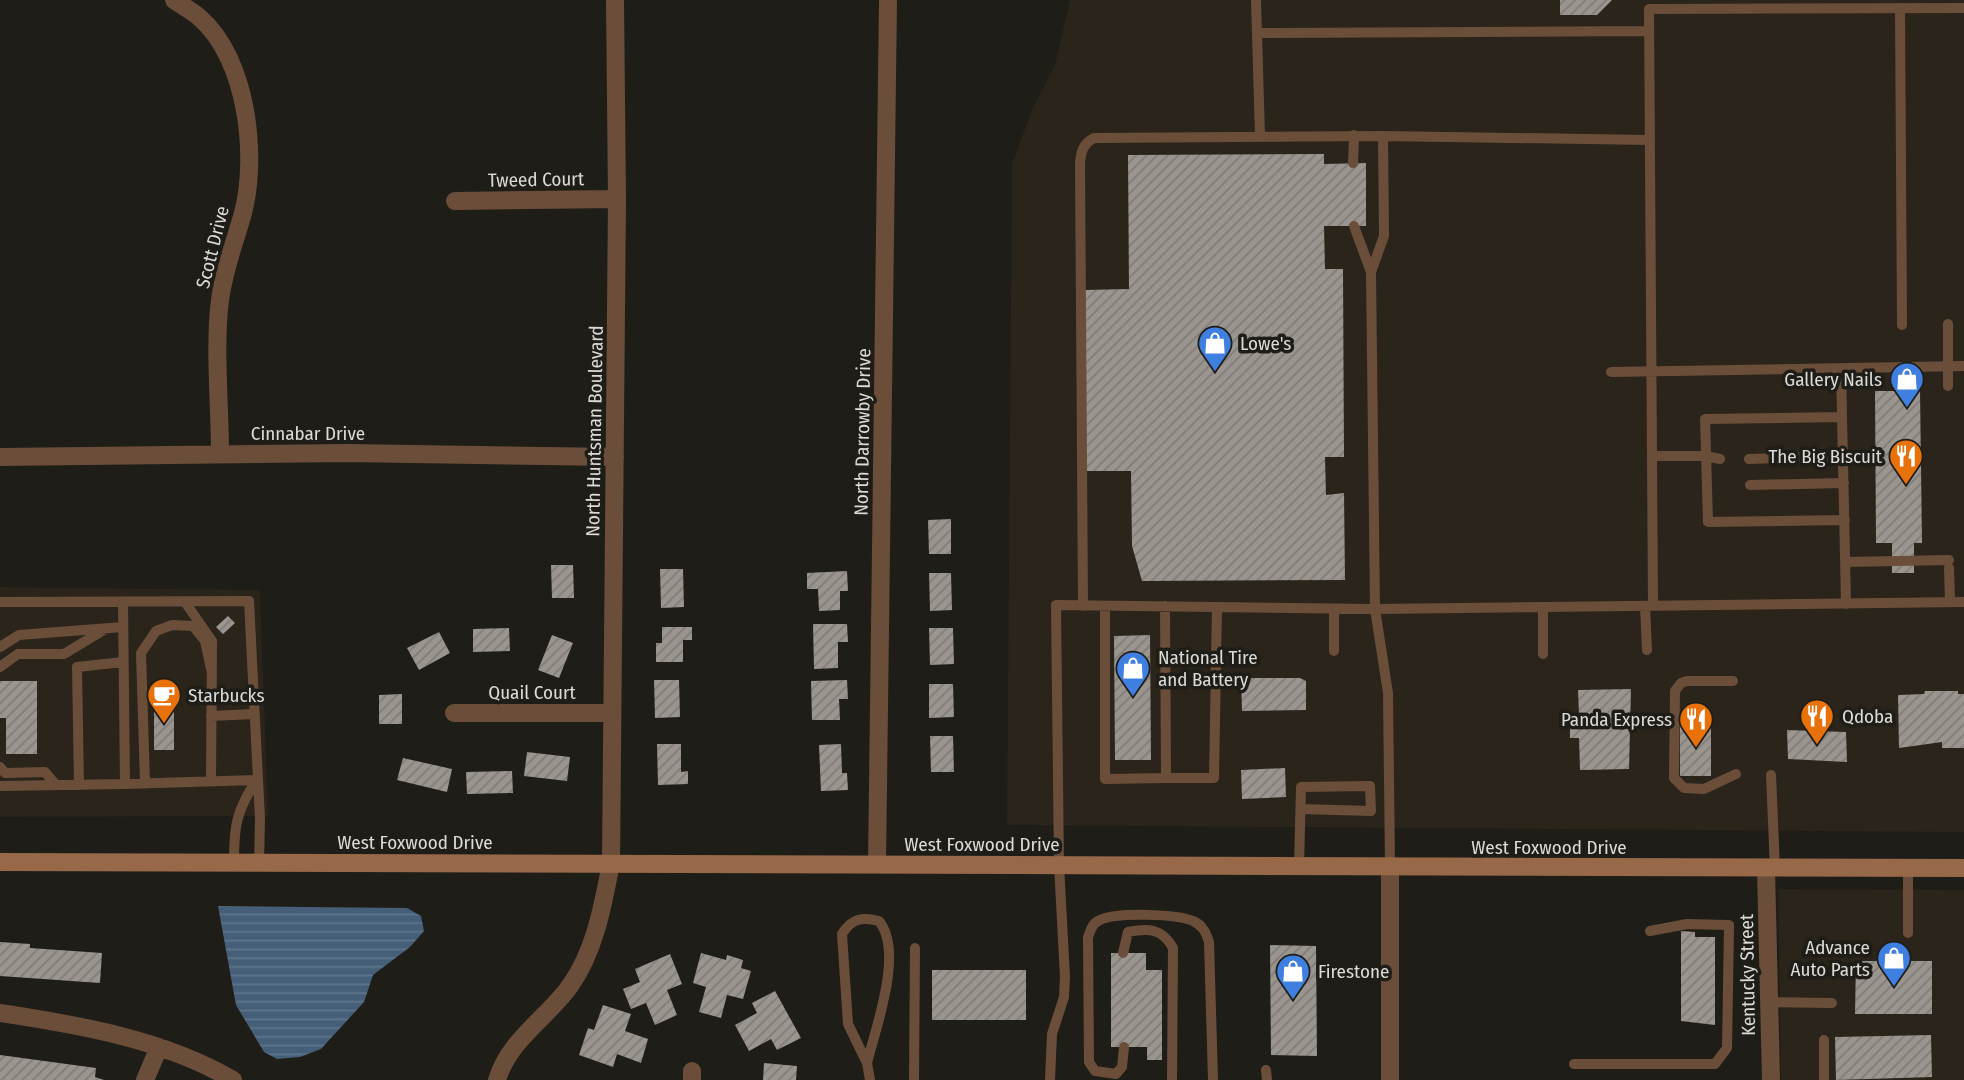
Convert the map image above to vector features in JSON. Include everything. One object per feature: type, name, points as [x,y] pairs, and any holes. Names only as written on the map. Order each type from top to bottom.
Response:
[{"type":"main road","name":"West Foxwood Drive","points":[[0,863],[1964,868]]},
{"type":"street","name":"Scott Drive","points":[[174,0],[201,18],[227,54],[244,100],[248,145],[244,210],[226,262],[220,303],[220,454]]},
{"type":"street","name":"North Huntsman Boulevard","points":[[497,1080],[511,1051],[556,1004],[584,962],[595,935],[611,863],[617,199],[615,0]]},
{"type":"street","name":"North Darrowby Drive","points":[[877,864],[888,0]]},
{"type":"street","name":"Tweed Court","points":[[455,201],[617,199]]},
{"type":"street","name":"Cinnabar Drive","points":[[0,457],[220,454],[615,457]]},
{"type":"street","name":"Quail Court","points":[[454,713],[611,713]]},
{"type":"street","points":[[1390,867],[1390,1080]]},
{"type":"street","name":"Kentucky Street","points":[[1770,869],[1771,1080]]},
{"type":"street","points":[[0,1013],[58,1022],[159,1047],[233,1080]]},
{"type":"street","points":[[145,1080],[159,1047]]},
{"type":"lane","points":[[1256,0],[1261,136]]},
{"type":"lane","points":[[1647,650],[1652,456],[1649,9],[1667,5],[1964,8]]},
{"type":"lane","points":[[1900,8],[1902,326]]},
{"type":"lane","points":[[1256,33],[1649,31]]},
{"type":"lane","points":[[1083,606],[1081,151],[1087,142],[1094,138],[1353,135],[1650,140]]},
{"type":"lane","points":[[1353,135],[1353,163]]},
{"type":"lane","points":[[1371,272],[1384,236],[1383,136]]},
{"type":"lane","points":[[1354,226],[1371,272],[1375,609],[1388,694],[1390,867]]},
{"type":"lane","points":[[1948,324],[1948,386]]},
{"type":"lane","points":[[1611,372],[1651,369],[1964,366]]},
{"type":"lane","points":[[1841,368],[1846,604]]},
{"type":"lane","points":[[1842,417],[1705,419],[1706,456],[1708,523],[1845,520]]},
{"type":"lane","points":[[1652,456],[1706,456],[1720,459]]},
{"type":"lane","points":[[1749,459],[1843,456]]},
{"type":"lane","points":[[1750,485],[1844,483]]},
{"type":"lane","points":[[1707,485],[1721,485]]},
{"type":"lane","points":[[1846,562],[1949,564],[1950,602]]},
{"type":"lane","points":[[0,602],[249,601],[260,819],[259,863]]},
{"type":"lane","points":[[185,602],[212,640],[211,781]]},
{"type":"lane","points":[[1050,1080],[1052,1034],[1065,987],[1059,865],[1056,605],[1375,609],[1964,602]]},
{"type":"lane","points":[[123,603],[125,783]]},
{"type":"lane","points":[[1105,606],[1105,779],[1214,778],[1217,607]]},
{"type":"lane","points":[[1165,606],[1166,778]]},
{"type":"lane","points":[[1543,607],[1543,654]]},
{"type":"lane","points":[[1334,608],[1334,652]]},
{"type":"lane","points":[[145,783],[141,653],[156,631],[172,625],[193,626],[205,641],[211,669]]},
{"type":"lane","points":[[0,647],[19,635],[123,627]]},
{"type":"lane","points":[[0,667],[18,654],[64,654],[105,629]]},
{"type":"lane","points":[[79,785],[77,667],[123,662]]},
{"type":"lane","points":[[1733,681],[1687,681],[1681,683],[1675,691],[1674,778],[1684,788],[1704,789],[1737,774]]},
{"type":"lane","points":[[211,716],[254,714]]},
{"type":"lane","points":[[0,767],[5,773],[45,772],[56,785]]},
{"type":"lane","points":[[1770,869],[1771,775]]},
{"type":"lane","points":[[0,786],[256,780]]},
{"type":"lane","points":[[233,863],[234,827],[241,803],[256,780]]},
{"type":"lane","points":[[1299,866],[1301,788],[1370,786],[1371,811],[1301,809]]},
{"type":"lane","points":[[1908,868],[1908,933]]},
{"type":"lane","points":[[1124,1047],[1122,1067],[1116,1074],[1095,1071],[1089,1062],[1088,937],[1091,927],[1098,920],[1109,917],[1164,916],[1194,921],[1204,928],[1209,942],[1213,1080]]},
{"type":"lane","points":[[867,1063],[888,970],[889,940],[879,921],[859,918],[848,924],[842,934],[848,1024],[867,1063],[870,1080]]},
{"type":"lane","points":[[1574,1064],[1715,1064],[1727,1048],[1729,925],[1687,924],[1650,931]]},
{"type":"lane","points":[[1123,953],[1128,932],[1140,929],[1157,930],[1167,937],[1173,948],[1172,1080]]},
{"type":"lane","points":[[914,1080],[915,948]]},
{"type":"lane","points":[[1769,1002],[1832,1003]]},
{"type":"lane","points":[[1824,1040],[1824,1080]]},
{"type":"shaded area","points":[[1070,0],[1964,0],[1964,832],[1007,825],[1012,164],[1032,110],[1055,65]]},
{"type":"shaded area","points":[[0,587],[260,590],[268,816],[0,817]]},
{"type":"shaded area","points":[[1778,889],[1964,890],[1964,1080],[1781,1080]]},
{"type":"water","points":[[218,906],[407,908],[421,916],[424,931],[410,947],[373,975],[364,1002],[321,1049],[300,1057],[277,1059],[264,1052],[236,1005]]},
{"type":"building","points":[[1560,0],[1612,0],[1597,15],[1560,15]]},
{"type":"building","name":"Lowe's","points":[[1324,154],[1324,164],[1366,163],[1366,226],[1324,226],[1325,269],[1343,269],[1344,457],[1325,457],[1326,495],[1344,493],[1345,580],[1142,581],[1132,546],[1131,471],[1086,471],[1085,290],[1129,289],[1128,155]]},
{"type":"building","points":[[1875,391],[1920,391],[1922,543],[1914,543],[1914,573],[1892,573],[1892,543],[1876,543]]},
{"type":"building","points":[[951,519],[951,554],[929,554],[928,520]]},
{"type":"building","points":[[551,565],[573,565],[574,598],[552,598]]},
{"type":"building","points":[[660,569],[683,569],[684,607],[661,608]]},
{"type":"building","points":[[847,571],[848,591],[840,591],[840,610],[819,611],[818,589],[807,589],[807,573]]},
{"type":"building","points":[[929,573],[951,573],[952,610],[930,611]]},
{"type":"building","points":[[228,616],[235,623],[223,634],[216,627]]},
{"type":"building","points":[[813,624],[847,624],[848,642],[838,642],[838,668],[814,669]]},
{"type":"building","points":[[662,627],[692,627],[692,640],[683,640],[683,662],[656,662],[656,643],[662,643]]},
{"type":"building","points":[[509,628],[510,651],[473,652],[473,629]]},
{"type":"building","points":[[929,628],[953,628],[954,664],[930,665]]},
{"type":"building","points":[[439,632],[450,653],[419,670],[407,648]]},
{"type":"building","points":[[552,635],[573,643],[559,678],[538,670]]},
{"type":"building","name":"National Tire and Battery","points":[[1150,635],[1151,760],[1115,760],[1114,636]]},
{"type":"building","points":[[1241,678],[1300,678],[1306,681],[1306,710],[1242,711]]},
{"type":"building","points":[[654,680],[679,680],[680,717],[655,718]]},
{"type":"building","points":[[847,680],[848,699],[839,699],[840,720],[812,720],[811,681]]},
{"type":"building","points":[[0,681],[37,681],[37,754],[6,754],[6,718],[0,718]]},
{"type":"building","points":[[929,684],[953,684],[954,717],[929,718]]},
{"type":"building","points":[[1631,689],[1629,769],[1580,770],[1579,738],[1570,738],[1570,714],[1579,714],[1578,690]]},
{"type":"building","points":[[1925,691],[1958,691],[1958,694],[1964,694],[1964,748],[1942,748],[1942,742],[1899,748],[1898,695],[1924,694]]},
{"type":"building","points":[[402,694],[402,724],[379,724],[379,695]]},
{"type":"building","name":"Starbucks","points":[[174,700],[174,750],[154,750],[154,701]]},
{"type":"building","name":"Panda Express","points":[[1680,722],[1711,722],[1711,776],[1680,776]]},
{"type":"building","name":"Qdoba","points":[[1787,730],[1846,732],[1847,762],[1788,759]]},
{"type":"building","points":[[930,736],[953,736],[954,772],[931,772]]},
{"type":"building","points":[[657,744],[681,744],[681,772],[688,771],[688,784],[658,785]]},
{"type":"building","points":[[841,744],[842,773],[847,773],[848,790],[821,791],[819,745]]},
{"type":"building","points":[[527,752],[570,757],[567,781],[524,776]]},
{"type":"building","points":[[403,758],[452,769],[447,792],[397,780]]},
{"type":"building","points":[[1285,768],[1286,797],[1242,799],[1241,770]]},
{"type":"building","points":[[512,771],[513,793],[467,794],[466,772]]},
{"type":"building","points":[[1681,931],[1695,932],[1695,937],[1715,937],[1715,1025],[1681,1021]]},
{"type":"building","points":[[0,942],[30,944],[30,948],[102,953],[100,983],[0,976]]},
{"type":"building","name":"Firestone","points":[[1270,945],[1316,946],[1317,1056],[1271,1055]]},
{"type":"building","points":[[701,953],[726,960],[727,955],[743,960],[741,968],[751,971],[743,999],[727,995],[721,1018],[699,1012],[706,987],[693,983]]},
{"type":"building","points":[[1111,953],[1146,953],[1146,970],[1162,970],[1162,1060],[1147,1060],[1147,1047],[1111,1047]]},
{"type":"building","points":[[670,954],[682,984],[667,990],[677,1015],[655,1025],[646,1003],[631,1009],[623,989],[640,982],[635,969]]},
{"type":"building","name":"Advance Auto Parts","points":[[1856,961],[1932,961],[1932,1014],[1855,1014]]},
{"type":"building","points":[[932,970],[1026,970],[1026,1020],[932,1020]]},
{"type":"building","points":[[775,991],[801,1038],[777,1050],[771,1039],[749,1051],[735,1025],[757,1013],[752,1003]]},
{"type":"building","points":[[603,1005],[631,1014],[625,1031],[648,1039],[641,1063],[617,1054],[613,1067],[579,1055],[588,1028],[594,1030]]},
{"type":"building","points":[[1931,1035],[1932,1077],[1836,1080],[1835,1037]]},
{"type":"building","points":[[0,1055],[96,1068],[95,1077],[104,1080],[0,1080]]},
{"type":"building","points":[[764,1063],[797,1066],[796,1080],[763,1080]]},
{"type":"place","name":"Lowe's","points":[[1215,373]]},
{"type":"place","name":"Gallery Nails","points":[[1907,409]]},
{"type":"place","name":"The Big Biscuit","points":[[1906,486]]},
{"type":"place","name":"National Tire and Battery","points":[[1133,698]]},
{"type":"place","name":"Starbucks","points":[[164,725]]},
{"type":"place","name":"Qdoba","points":[[1817,746]]},
{"type":"place","name":"Panda Express","points":[[1696,749]]},
{"type":"place","name":"Advance Auto Parts","points":[[1894,988]]},
{"type":"place","name":"Firestone","points":[[1293,1001]]}]
